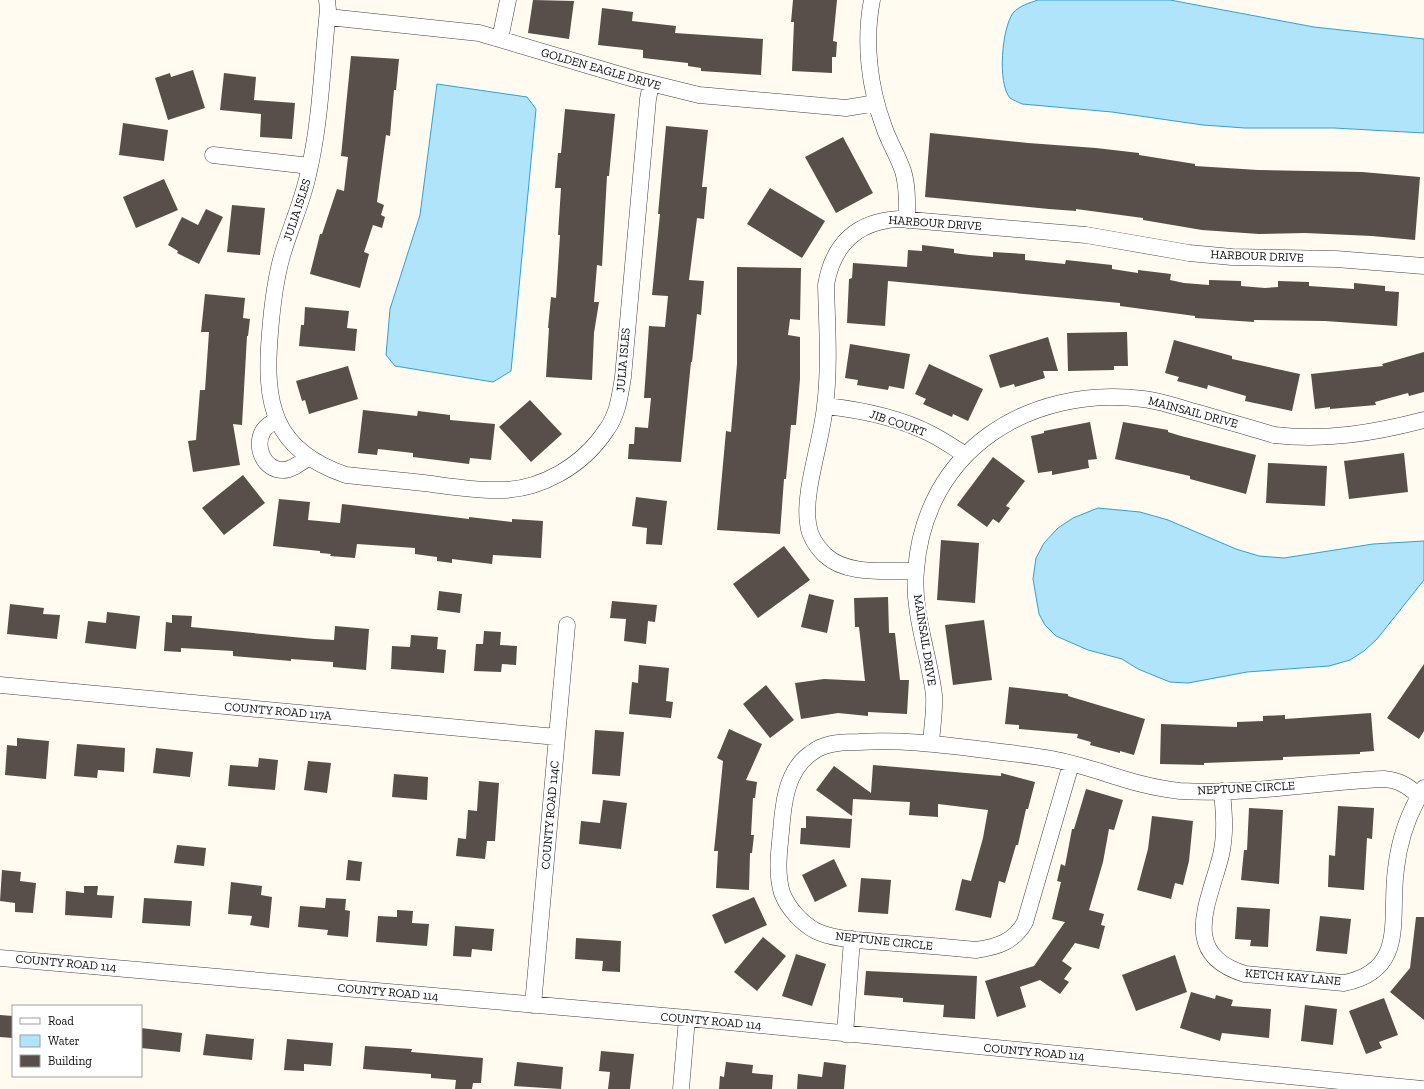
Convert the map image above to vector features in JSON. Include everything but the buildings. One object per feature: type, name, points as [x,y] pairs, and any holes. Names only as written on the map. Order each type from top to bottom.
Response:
[{"type":"street","name":"JULIA ISLES","points":[[327,0],[328,17],[316,130],[310,166],[300,206],[282,256],[273,302],[268,377],[272,405],[277,419],[292,442],[308,458],[326,467],[346,474],[495,491],[525,487],[546,482],[568,469],[589,451],[608,429],[619,403],[623,377],[647,106],[652,84]]},
{"type":"street","points":[[500,39],[508,0]]},
{"type":"street","points":[[872,0],[869,47],[876,103],[884,127],[904,172],[907,198],[907,220]]},
{"type":"street","name":"GOLDEN EAGLE DRIVE","points":[[328,17],[456,30],[500,39],[652,84],[699,95],[846,108],[876,103]]},
{"type":"street","points":[[213,155],[310,166]]},
{"type":"street","name":"HARBOUR DRIVE","points":[[915,571],[847,567],[836,563],[825,555],[811,537],[807,523],[808,502],[826,406],[826,285],[828,272],[834,258],[843,244],[868,224],[882,220],[907,220],[1086,235],[1189,253],[1232,257],[1336,259],[1424,266]]},
{"type":"street","name":"MAINSAIL DRIVE","points":[[931,743],[934,697],[916,601],[915,571],[922,532],[938,494],[966,455],[984,439],[1015,418],[1034,409],[1062,401],[1088,397],[1144,399],[1274,435],[1296,437],[1354,435],[1386,430],[1424,420]]},
{"type":"street","name":"JIB COURT","points":[[826,406],[870,413],[911,425],[933,435],[966,455]]},
{"type":"street","points":[[277,419],[264,431],[260,441],[260,451],[265,460],[272,467],[283,470],[292,468],[308,458]]},
{"type":"street","name":"COUNTY ROAD 114C","points":[[533,1005],[567,625]]},
{"type":"street","name":"COUNTY ROAD 117A","points":[[0,685],[557,736]]},
{"type":"street","name":"NEPTUNE CIRCLE","points":[[1071,764],[1025,922],[1020,932],[1008,942],[998,946],[976,950],[852,939],[816,931],[800,920],[790,907],[783,894],[778,863],[783,806],[788,788],[796,769],[807,756],[821,747],[840,743],[878,740],[931,743],[1054,759],[1150,787],[1181,791],[1222,791],[1384,779],[1394,780],[1422,792]]},
{"type":"street","name":"KETCH KAY LANE","points":[[1222,791],[1224,835],[1221,855],[1203,917],[1203,933],[1208,946],[1218,961],[1232,970],[1245,974],[1344,983],[1360,980],[1371,974],[1382,964],[1389,951],[1392,935],[1396,869],[1400,845],[1409,818],[1422,792]]},
{"type":"street","points":[[845,1034],[852,939]]},
{"type":"street","name":"COUNTY ROAD 114","points":[[0,958],[687,1018],[1422,1089]]},
{"type":"street","points":[[681,1089],[687,1018]]},
{"type":"water","points":[[1038,0],[1170,0],[1314,27],[1424,39],[1424,133],[1334,128],[1245,128],[1203,125],[1112,112],[1022,104],[1010,98],[1003,80],[1002,56],[1006,30],[1009,20],[1015,11]]},
{"type":"water","points":[[437,84],[527,97],[536,109],[511,371],[493,382],[395,366],[386,355],[390,309],[420,215]]},
{"type":"water","points":[[1098,508],[1140,512],[1168,520],[1236,549],[1259,556],[1284,558],[1373,544],[1424,541],[1424,580],[1377,639],[1364,651],[1350,660],[1329,666],[1247,672],[1188,683],[1170,682],[1138,669],[1122,659],[1088,650],[1056,636],[1045,625],[1039,614],[1033,579],[1036,558],[1044,543],[1058,528],[1073,518]]}]
